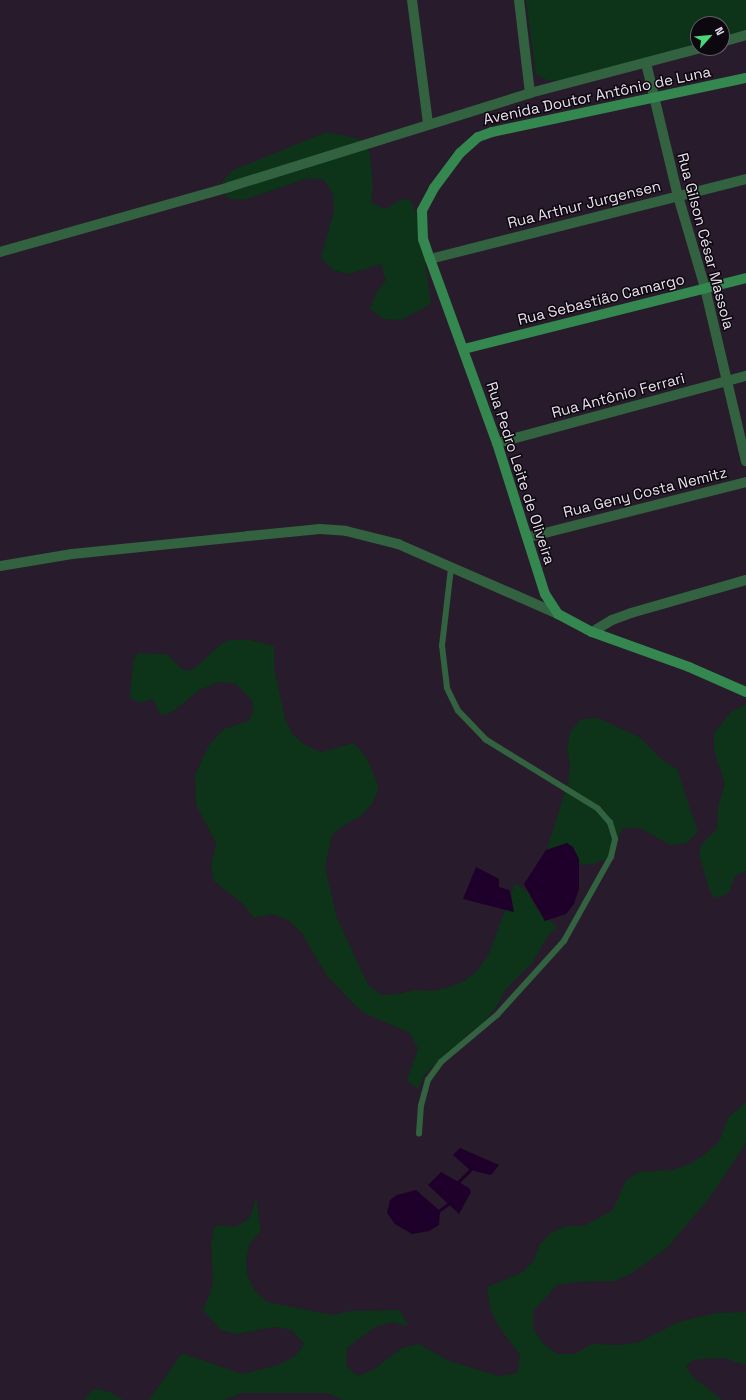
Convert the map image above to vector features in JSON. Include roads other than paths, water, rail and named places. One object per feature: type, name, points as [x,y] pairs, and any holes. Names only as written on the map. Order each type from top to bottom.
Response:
[{"type":"street","points":[[412,0],[428,124]]},
{"type":"street","points":[[519,0],[530,93]]},
{"type":"street","points":[[730,40],[746,35]]},
{"type":"street","points":[[0,252],[229,187],[530,93],[690,51]]},
{"type":"street","name":"Rua Gilson César Massola","points":[[646,63],[678,196],[705,288],[746,461]]},
{"type":"street","name":"Avenida Doutor Antônio de Luna","points":[[460,152],[478,137],[492,132],[746,78]]},
{"type":"street","name":"Rua Pedro Leite de Oliveira","points":[[460,152],[434,188],[422,211],[423,239],[497,443],[529,537],[545,594],[558,614],[592,632],[690,666],[746,692]]},
{"type":"street","name":"Rua Arthur Jurgensen","points":[[430,260],[746,179]]},
{"type":"street","name":"Rua Sebastião Camargo","points":[[464,349],[746,278]]},
{"type":"street","name":"Rua Antônio Ferrari","points":[[497,443],[746,376]]},
{"type":"street","name":"Rua Geny Costa Nemitz","points":[[529,537],[746,482]]},
{"type":"street","points":[[0,566],[72,554],[320,529],[346,531],[398,544],[558,614]]},
{"type":"street","points":[[592,632],[612,620],[631,613],[746,580]]},
{"type":"lane","points":[[419,1134],[421,1106],[428,1080],[441,1062],[497,1015],[564,941],[611,857],[615,838],[610,823],[598,809],[486,740],[458,710],[447,688],[442,646],[451,568]]},
{"type":"waterway","points":[[456,1184],[470,1170]]},
{"type":"waterway","points":[[437,1212],[448,1204]]}]
